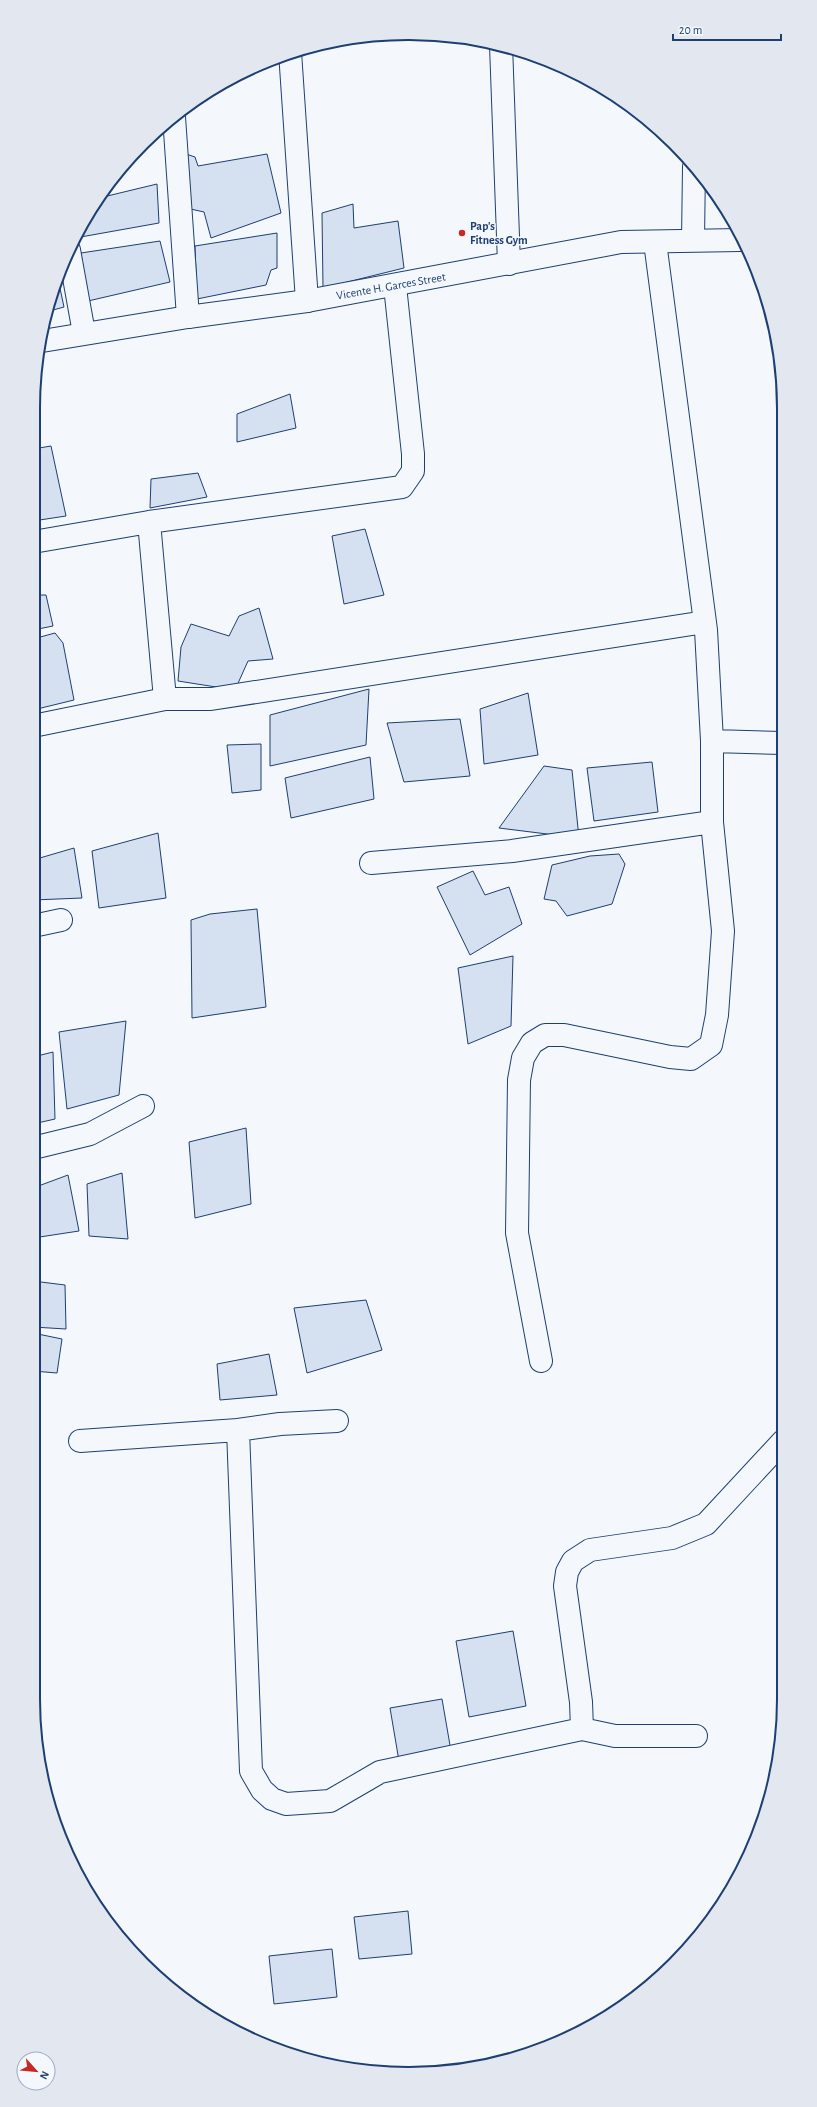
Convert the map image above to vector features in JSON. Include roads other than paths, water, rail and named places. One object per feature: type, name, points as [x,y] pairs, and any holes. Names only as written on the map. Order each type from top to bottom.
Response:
[{"type":"street","points":[[501,52],[509,264]]},
{"type":"street","points":[[291,60],[307,301]]},
{"type":"street","points":[[174,124],[188,317]]},
{"type":"street","points":[[693,240],[694,175]]},
{"type":"street","name":"Vicente H. Garces Street","points":[[46,340],[188,317],[307,301],[395,286],[621,242],[736,240]]},
{"type":"street","points":[[541,1361],[517,1233],[520,1080],[523,1058],[532,1043],[545,1035],[564,1035],[670,1057],[691,1059],[711,1045],[717,1015],[723,931],[712,822],[712,741],[705,622],[655,242]]},
{"type":"street","points":[[71,261],[84,333]]},
{"type":"street","points":[[40,541],[149,522],[402,487],[413,471],[413,454],[395,286]]},
{"type":"street","points":[[149,522],[165,699]]},
{"type":"street","points":[[40,725],[165,699],[211,699],[705,622]]},
{"type":"street","points":[[712,741],[777,743]]},
{"type":"street","points":[[371,863],[512,851],[712,822]]},
{"type":"street","points":[[40,925],[62,920]]},
{"type":"street","points":[[40,1146],[90,1134],[143,1106]]},
{"type":"street","points":[[80,1441],[238,1430],[280,1424],[337,1421]]},
{"type":"street","points":[[238,1430],[251,1771],[262,1790],[272,1799],[286,1804],[330,1802],[380,1772],[582,1729],[615,1736],[696,1736]]},
{"type":"street","points":[[582,1729],[581,1702],[565,1586],[567,1572],[573,1561],[590,1550],[672,1538],[706,1524],[777,1447]]},
{"type":"place","name":"Pap's Fitness Gym","points":[[462,233]]}]
